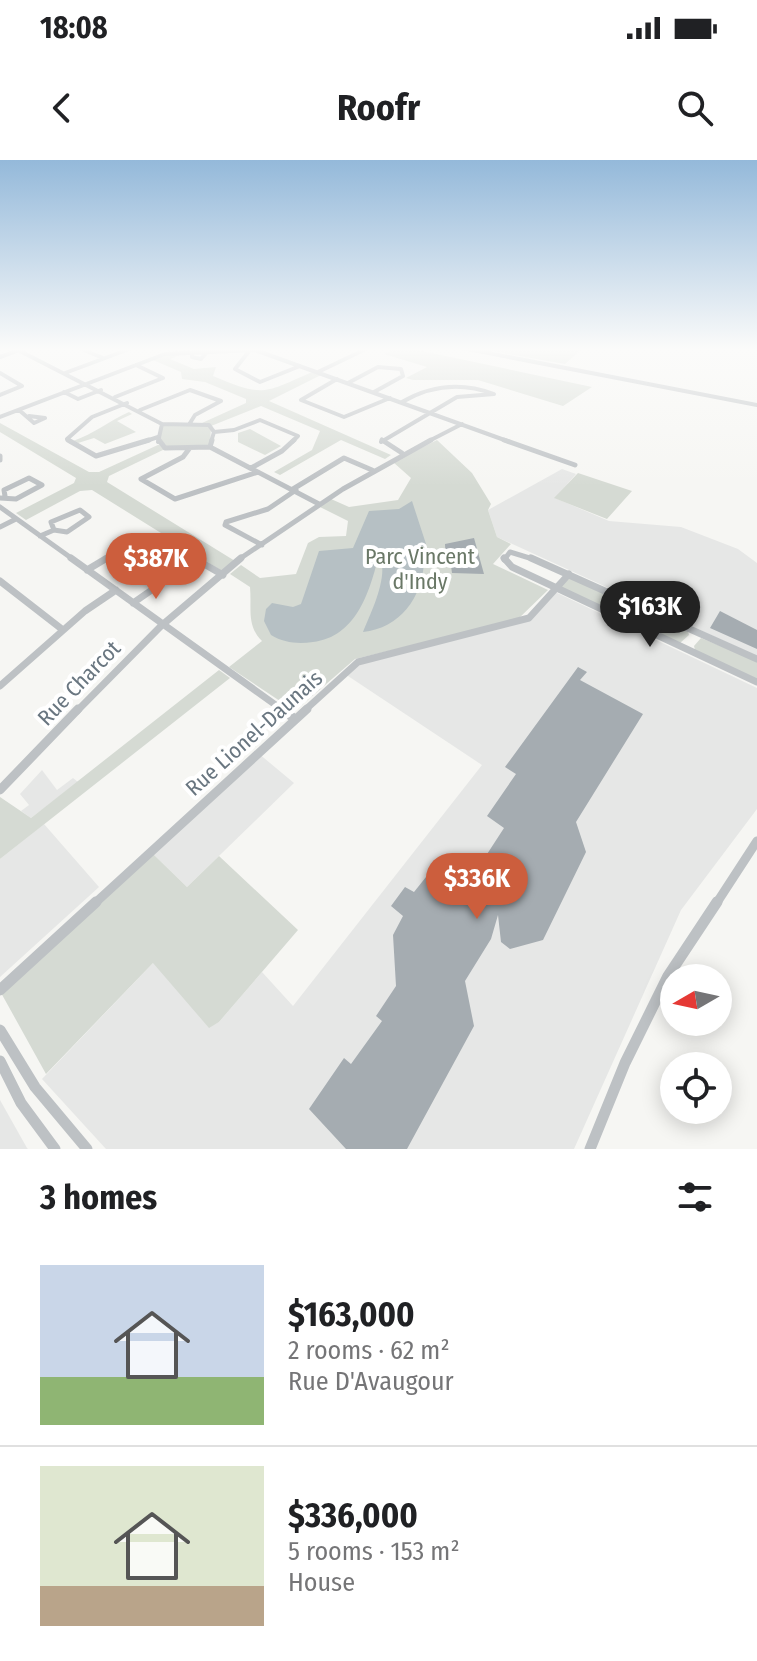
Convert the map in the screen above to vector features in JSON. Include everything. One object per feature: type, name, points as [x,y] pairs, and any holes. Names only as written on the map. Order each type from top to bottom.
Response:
[{"type":"street","points":[[0,417],[59,394]]},
{"type":"street","points":[[68,394],[78,399],[90,394]]},
{"type":"street","points":[[109,394],[162,424],[207,424],[214,432]]},
{"type":"street","points":[[115,397],[122,394]]},
{"type":"street","points":[[140,410],[180,394]]},
{"type":"street","points":[[190,423],[195,415],[221,401],[202,394]]},
{"type":"street","points":[[307,394],[301,400],[344,417],[390,398]]},
{"type":"street","points":[[380,394],[575,465]]},
{"type":"street","points":[[402,402],[415,394]]},
{"type":"street","points":[[402,453],[380,441],[457,397],[492,394]]},
{"type":"street","points":[[701,394],[757,405]]},
{"type":"street","points":[[127,403],[92,417],[67,439],[96,456],[158,437]]},
{"type":"street","points":[[19,410],[29,416]]},
{"type":"street","points":[[214,432],[234,430],[260,420],[298,436],[282,451],[251,468]]},
{"type":"street","points":[[162,424],[158,437],[165,448],[210,447],[321,502]]},
{"type":"street","name":"Rue Charcot","points":[[0,790],[162,624],[223,575],[321,502],[402,453],[462,424]]},
{"type":"street","points":[[210,447],[214,432]]},
{"type":"street","points":[[189,449],[183,457],[141,479],[175,499],[259,472]]},
{"type":"street","points":[[262,545],[225,525],[226,522],[268,509],[344,458],[372,470]]},
{"type":"street","points":[[29,478],[42,485],[16,499],[2,497],[4,490],[29,478]]},
{"type":"street","points":[[0,507],[295,719]]},
{"type":"street","points":[[40,536],[54,530],[67,532],[89,517],[80,510],[71,512],[51,522],[54,530]]},
{"type":"street","points":[[0,527],[16,519]]},
{"type":"street","points":[[757,659],[517,552],[504,557],[506,564],[757,682]]},
{"type":"street","points":[[87,570],[114,554]]},
{"type":"street","points":[[133,603],[192,562],[199,561],[223,575]]},
{"type":"street","name":"Rue Lionel-Daunais","points":[[0,990],[358,662],[520,622],[529,618],[569,574]]},
{"type":"street","points":[[0,581],[63,630]]},
{"type":"street","points":[[0,686],[63,630],[116,590]]},
{"type":"street","points":[[590,1149],[625,1063],[668,976],[757,841]]},
{"type":"street","points":[[0,1030],[35,1087],[87,1149]]},
{"type":"street","points":[[0,1061],[21,1103],[55,1149]]},
{"type":"shaded area","points":[[562,469],[576,474],[555,498],[609,521],[681,527],[738,549],[757,563],[757,656],[497,537],[488,510]]},
{"type":"shaded area","points":[[412,501],[426,544],[413,556],[424,562],[414,599],[398,618],[363,632],[381,583],[379,554],[366,597],[350,622],[340,631],[328,638],[307,643],[286,641],[271,635],[264,621],[266,609],[272,603],[293,607],[301,604],[319,551],[353,548],[369,511],[399,509]]},
{"type":"shaded area","points":[[553,591],[757,688],[757,809],[681,910],[574,1149],[106,1149],[42,1079],[154,962],[209,1027],[219,1022],[262,972],[293,1006],[482,765],[345,674],[358,662],[520,622]]},
{"type":"shaded area","points":[[258,753],[294,783],[187,887],[151,852]]},
{"type":"shaded area","points":[[42,770],[57,790],[73,778],[78,782],[31,818],[21,811],[29,805],[20,794]]},
{"type":"shaded area","points":[[44,824],[99,887],[0,977],[0,859]]},
{"type":"shaded area","points":[[0,1100],[27,1148],[28,1149],[0,1149]]},
{"type":"green space","points":[[234,394],[283,394],[269,401],[391,455],[385,459],[341,440],[280,475],[274,472],[312,450],[320,431],[261,406],[211,426],[210,447],[165,449],[109,476],[107,482],[235,561],[222,571],[92,490],[80,491],[26,520],[16,513],[74,483],[76,478],[0,432],[0,423],[89,472],[99,472],[160,444],[162,424],[202,423],[246,403],[246,399]]},
{"type":"green space","points":[[524,394],[581,394],[563,406]]},
{"type":"green space","points":[[129,412],[132,414],[117,421],[136,432],[105,444],[94,438],[78,443],[73,441],[88,435]]},
{"type":"green space","points":[[250,429],[281,446],[265,455],[238,442],[238,433]]},
{"type":"green space","name":"Parc Vincent d'Indy","points":[[437,440],[472,473],[491,504],[488,510],[497,537],[511,544],[493,564],[548,590],[517,620],[355,659],[295,711],[229,667],[262,641],[252,623],[250,587],[230,574],[241,565],[260,578],[296,574],[308,543],[319,537],[346,536],[348,521],[320,507],[331,499],[349,507],[398,500],[411,478],[393,462]]},
{"type":"green space","points":[[578,473],[632,491],[607,519],[554,498]]},
{"type":"green space","points":[[570,578],[688,631],[689,635],[680,643],[562,589]]},
{"type":"green space","points":[[701,638],[757,661],[757,680],[695,650],[694,646]]},
{"type":"green space","points":[[219,670],[230,678],[0,859],[0,797],[31,818]]},
{"type":"green space","points":[[151,852],[187,887],[219,856],[298,930],[219,1022],[209,1028],[153,963],[46,1074],[0,991]]},
{"type":"building","points":[[474,538],[484,574],[452,573],[451,566],[446,566],[445,544]]},
{"type":"building","points":[[720,611],[757,630],[757,649],[710,628]]},
{"type":"building","points":[[578,667],[587,672],[580,680],[643,714],[576,822],[586,852],[543,940],[510,949],[501,942],[498,915],[491,939],[465,981],[474,1026],[407,1149],[346,1149],[309,1109],[344,1058],[351,1064],[382,1021],[376,1016],[396,986],[393,935],[403,916],[391,906],[405,887],[414,892],[438,862],[452,872],[478,868],[504,828],[487,816],[516,774],[505,767]]}]
